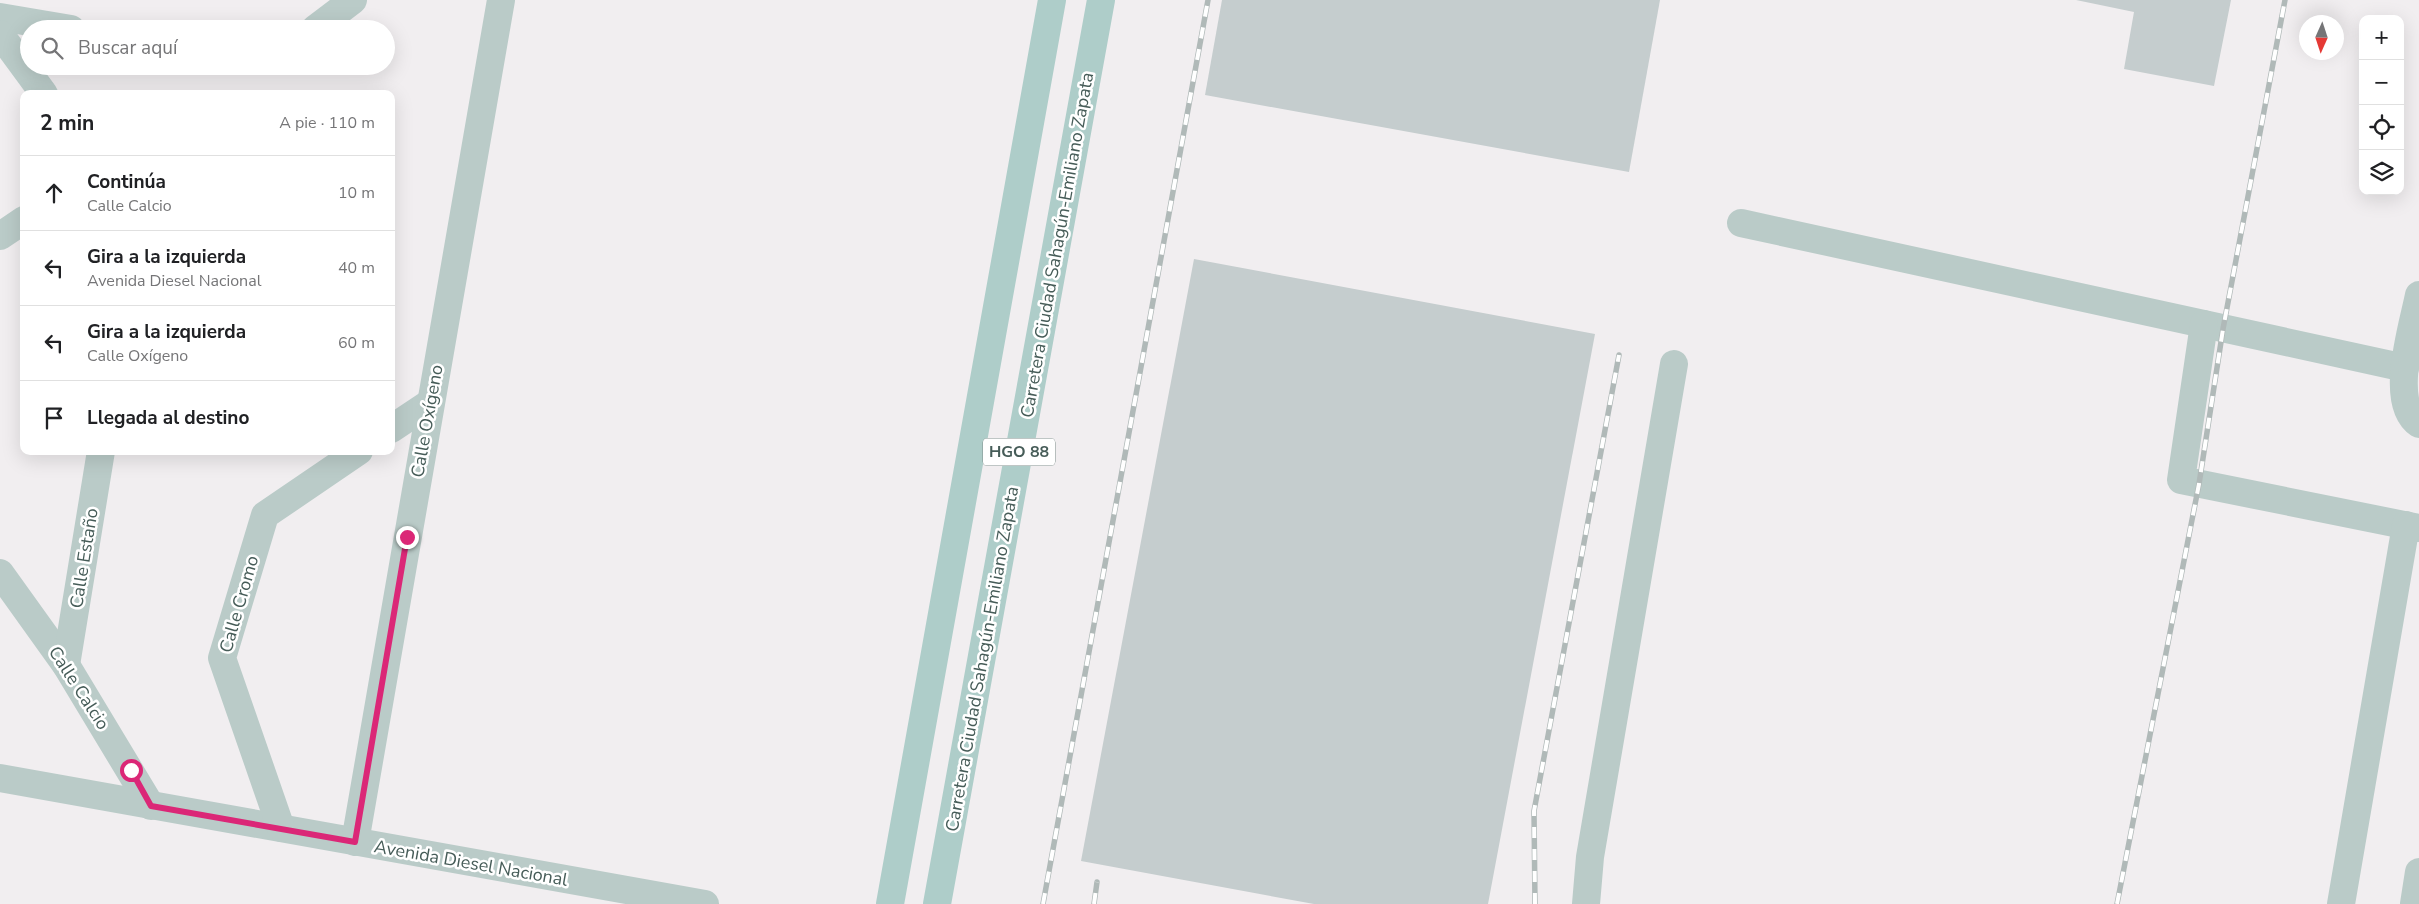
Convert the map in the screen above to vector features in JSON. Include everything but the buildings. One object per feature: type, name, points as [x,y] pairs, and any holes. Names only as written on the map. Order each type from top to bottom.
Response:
[{"type":"main road","name":"HGO 88","points":[[890,904],[1052,0]]},
{"type":"main road","name":"Carretera Ciudad Sahagún-Emiliano Zapata","points":[[938,904],[1101,0]]},
{"type":"street","points":[[327,20],[353,0]]},
{"type":"street","name":"Calle Oxígeno","points":[[355,842],[501,0]]},
{"type":"street","points":[[0,17],[20,20]]},
{"type":"street","points":[[0,34],[20,61]]},
{"type":"street","points":[[30,75],[41,90]]},
{"type":"street","points":[[0,236],[20,223]]},
{"type":"street","points":[[1741,223],[2404,368]]},
{"type":"street","points":[[2419,295],[2404,368],[2404,399],[2411,419],[2419,424]]},
{"type":"street","points":[[2204,324],[2181,480],[2413,527],[2341,904]]},
{"type":"street","points":[[1586,904],[1590,858],[1674,364]]},
{"type":"street","points":[[395,426],[430,403]]},
{"type":"street","name":"Calle Estaño","points":[[66,665],[100,455]]},
{"type":"street","name":"Calle Cromo","points":[[281,828],[222,658],[265,515],[353,455]]},
{"type":"street","name":"Calle Calcio","points":[[0,574],[66,665],[151,806]]},
{"type":"street","name":"Avenida Diesel Nacional","points":[[0,778],[705,904]]},
{"type":"street","points":[[2414,904],[2419,872]]},
{"type":"railway","points":[[1043,904],[1208,0]]},
{"type":"railway","points":[[2117,904],[2199,484],[2223,329],[2285,0]]},
{"type":"railway","points":[[1535,904],[1534,811],[1619,355]]},
{"type":"railway","points":[[1094,904],[1097,882]]},
{"type":"route","points":[[131,770],[151,806],[355,842],[407,537]]}]
